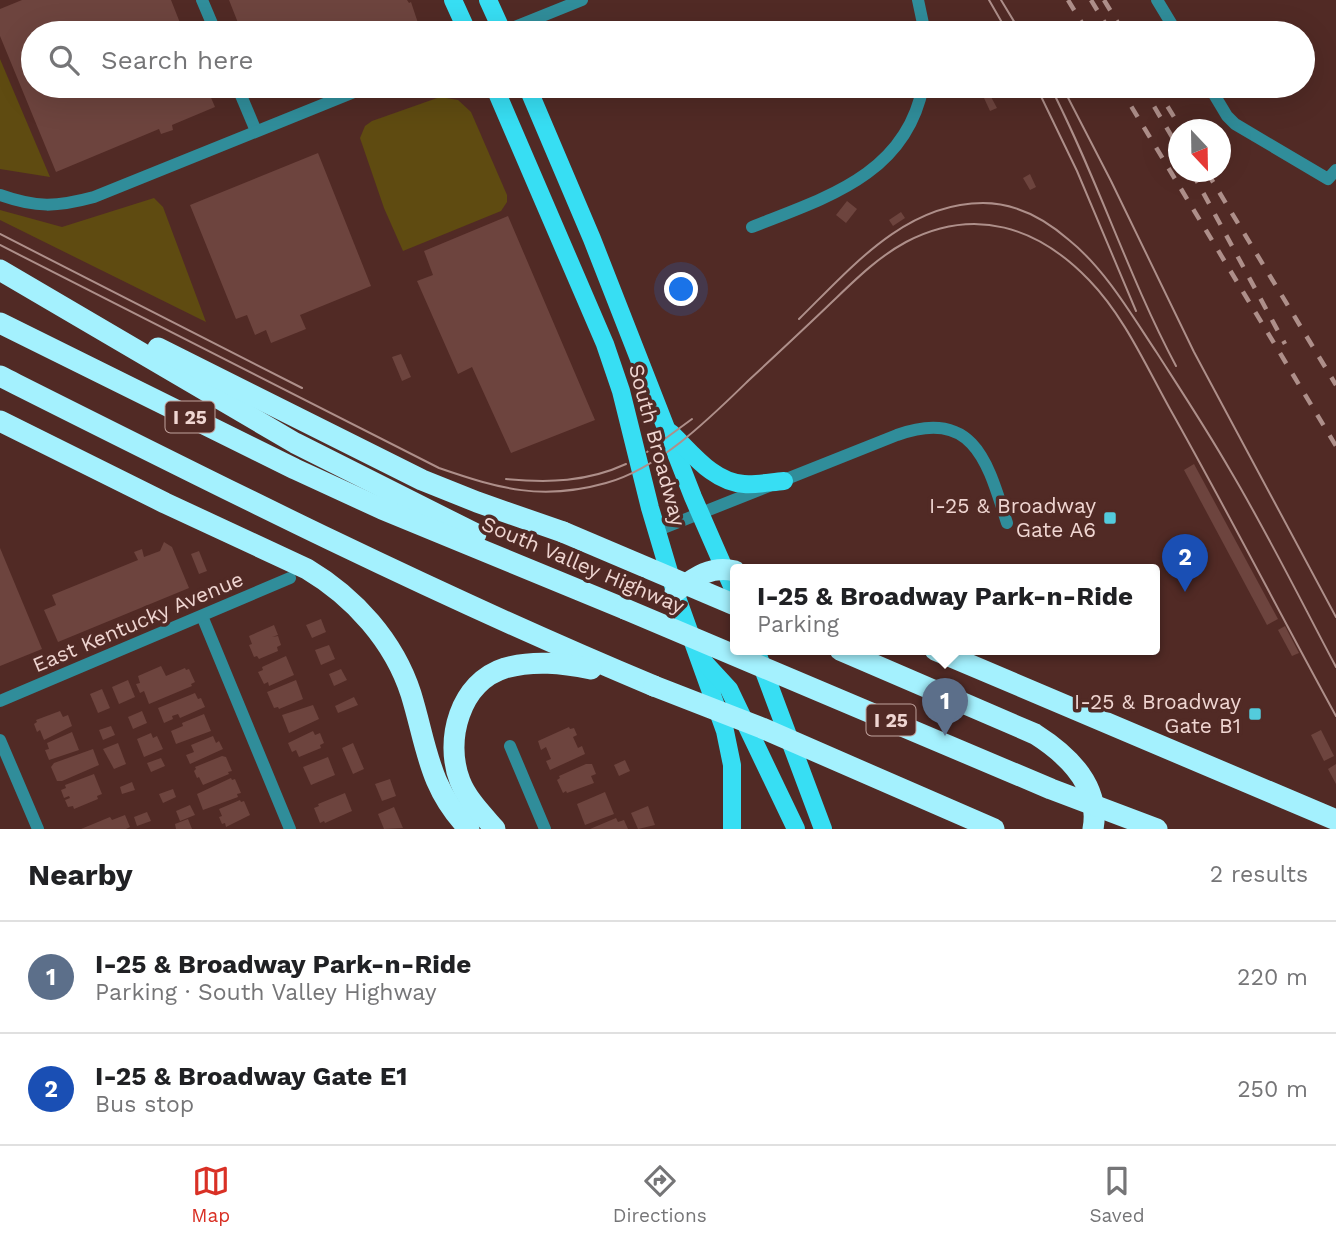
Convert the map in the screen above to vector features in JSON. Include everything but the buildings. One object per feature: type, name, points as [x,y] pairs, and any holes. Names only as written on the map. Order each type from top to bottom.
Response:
[{"type":"highway","points":[[0,269],[422,480],[563,532],[730,604]]},
{"type":"highway","points":[[0,269],[295,443],[580,589]]},
{"type":"highway","name":"South Valley Highway","points":[[0,323],[382,509],[730,653]]},
{"type":"highway","name":"I 25","points":[[0,376],[303,526],[530,634],[762,728],[994,829]]},
{"type":"highway","points":[[0,421],[165,503],[307,569],[327,581],[349,600],[384,640],[403,671],[430,767],[451,811],[468,829]]},
{"type":"highway","points":[[675,592],[710,570],[730,570]]},
{"type":"highway","name":"South Valley Highway","points":[[734,655],[1051,789],[1157,829]]},
{"type":"highway","points":[[851,655],[1035,734],[1058,748],[1088,783],[1096,816],[1094,829]]},
{"type":"highway","points":[[946,655],[1336,820]]},
{"type":"highway","points":[[495,829],[467,796],[460,780],[454,750],[458,721],[474,687],[504,668],[541,662],[596,670],[654,686]]},
{"type":"main road","points":[[453,0],[463,21]]},
{"type":"main road","points":[[488,0],[497,21]]},
{"type":"main road","name":"South Broadway","points":[[499,98],[605,344],[628,417],[656,531],[721,719],[732,765],[732,829]]},
{"type":"main road","name":"South Broadway","points":[[532,98],[592,239],[700,514],[730,570]]},
{"type":"main road","points":[[666,428],[708,470],[721,477],[741,484],[784,481]]},
{"type":"main road","points":[[698,655],[729,689],[796,829]]},
{"type":"main road","points":[[758,655],[823,829]]},
{"type":"street","points":[[202,0],[211,21]]},
{"type":"street","points":[[531,21],[582,0]]},
{"type":"street","points":[[918,0],[923,21]]},
{"type":"street","points":[[1157,0],[1170,21]]},
{"type":"street","points":[[242,98],[256,131]]},
{"type":"street","points":[[0,195],[50,206],[94,197],[339,98]]},
{"type":"street","points":[[752,227],[826,198],[869,173],[887,156],[902,136],[919,98]]},
{"type":"street","points":[[1217,98],[1235,124],[1249,134],[1332,175]]},
{"type":"street","points":[[656,531],[910,430],[941,428],[957,433],[981,453],[988,464],[1007,523]]},
{"type":"street","name":"East Kentucky Avenue","points":[[0,701],[290,578]]},
{"type":"street","points":[[202,616],[290,829]]},
{"type":"street","points":[[0,740],[38,829]]},
{"type":"street","points":[[510,746],[545,829]]},
{"type":"shaded area","points":[[0,59],[50,177],[0,169]]},
{"type":"shaded area","points":[[437,98],[458,100],[471,112],[507,195],[507,202],[501,211],[403,251],[384,208],[360,138],[365,126],[372,121]]},
{"type":"shaded area","points":[[154,198],[163,207],[206,322],[0,220],[0,210],[62,227]]},
{"type":"tram line","points":[[989,0],[1001,21]]},
{"type":"tram line","points":[[1001,0],[1014,21]]},
{"type":"tram line","points":[[1042,98],[1077,171],[1136,311]]},
{"type":"tram line","points":[[1056,98],[1176,366]]},
{"type":"tram line","points":[[1068,98],[1194,352],[1336,617]]},
{"type":"tram line","points":[[799,319],[881,242],[904,226],[929,214],[955,206],[995,204],[1018,209],[1050,225],[1094,264],[1157,353],[1244,494],[1336,667]]},
{"type":"tram line","points":[[0,245],[439,468],[502,487],[541,492],[606,483],[626,476],[665,454],[718,410],[867,269],[906,242],[932,231],[957,225],[981,224],[1027,235],[1049,247],[1089,280],[1124,325],[1336,716]]},
{"type":"tram line","points":[[0,234],[302,388]]},
{"type":"tram line","points":[[647,452],[692,419]]},
{"type":"tram line","points":[[506,479],[567,480],[597,475],[626,464]]},
{"type":"railway","points":[[1068,0],[1081,21]]},
{"type":"railway","points":[[1091,0],[1104,21]]},
{"type":"railway","points":[[1104,0],[1117,21]]},
{"type":"railway","points":[[1126,98],[1336,446]]},
{"type":"railway","points":[[1149,98],[1168,130]]},
{"type":"railway","points":[[1162,98],[1175,119]]},
{"type":"railway","points":[[1197,182],[1285,344]]},
{"type":"railway","points":[[1213,182],[1336,385]]},
{"type":"place","name":"I-25 & Broadway Gate A6","points":[[1110,518]]},
{"type":"place","name":"I-25 & Broadway Gate E1","points":[[1185,592]]},
{"type":"place","name":"I-25 & Broadway Gate B1","points":[[1255,714]]},
{"type":"place","name":"I-25 & Broadway Park-n-Ride","points":[[945,736]]}]
